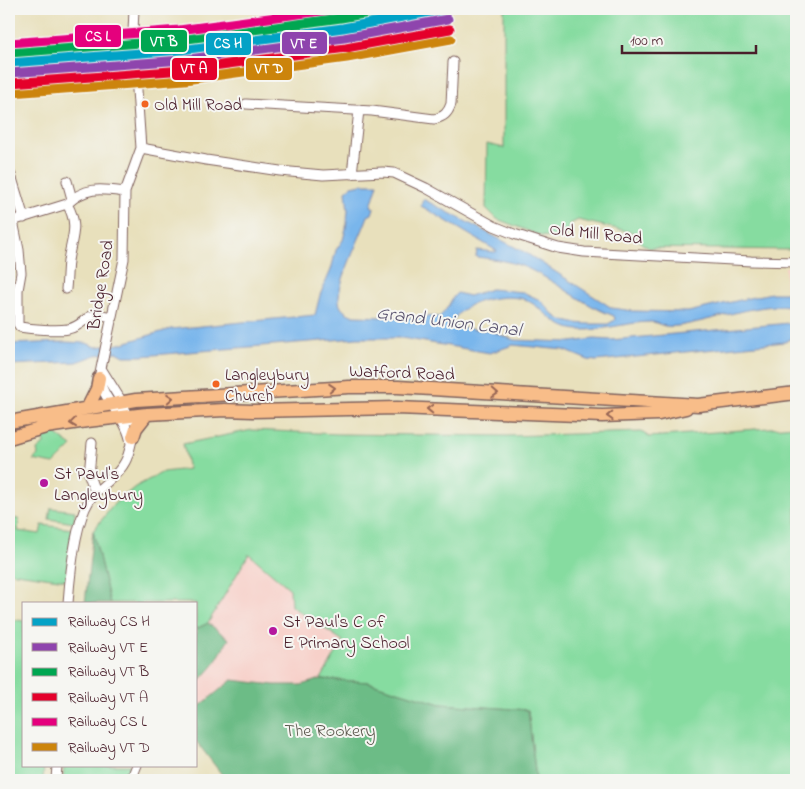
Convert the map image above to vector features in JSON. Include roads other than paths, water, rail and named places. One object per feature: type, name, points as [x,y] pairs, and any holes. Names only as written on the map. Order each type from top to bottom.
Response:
[{"type":"highway","points":[[88,407],[97,389],[102,370]]},
{"type":"highway","name":"Watford Road","points":[[9,422],[117,403],[349,387],[398,387],[698,405]]},
{"type":"highway","name":"Watford Road","points":[[9,438],[46,426],[147,414],[225,410],[398,408],[602,416],[659,414],[698,405],[796,393]]},
{"type":"highway","points":[[132,440],[136,428],[147,414]]},
{"type":"street","points":[[134,9],[133,32],[138,131],[141,148]]},
{"type":"street","points":[[246,104],[359,110],[428,119],[440,118],[446,114],[451,104],[453,62]]},
{"type":"street","points":[[352,174],[359,110]]},
{"type":"street","name":"Old Mill Road","points":[[141,148],[263,169],[323,175],[394,173],[426,188],[494,226],[530,240],[558,248],[751,261],[796,262]]},
{"type":"street","name":"Bridge Road","points":[[102,370],[124,259],[125,192],[141,148]]},
{"type":"street","points":[[11,175],[24,218]]},
{"type":"street","points":[[66,289],[68,260],[73,241],[74,216],[67,181]]},
{"type":"street","points":[[112,317],[97,314],[90,315],[68,329],[20,327],[18,324],[17,301],[21,273],[19,250],[11,221],[70,202],[89,190],[97,188],[125,192]]},
{"type":"street","points":[[68,602],[69,584],[79,526],[88,502],[95,492],[119,471],[125,463],[132,440],[133,430],[117,403],[102,389],[102,370]]},
{"type":"street","points":[[92,443],[89,475],[95,492]]},
{"type":"street","points":[[56,780],[57,766]]},
{"type":"street","points":[[131,780],[137,766]]},
{"type":"water","name":"Grand Union Canal","points":[[378,184],[371,206],[374,208],[372,214],[368,216],[339,293],[339,303],[342,308],[354,316],[439,317],[457,293],[469,296],[491,289],[523,292],[540,300],[561,320],[573,323],[608,324],[615,320],[614,316],[592,306],[523,266],[476,257],[477,250],[497,251],[421,206],[423,199],[526,253],[612,308],[633,311],[688,312],[771,293],[796,293],[796,306],[754,309],[677,326],[642,322],[588,330],[564,327],[524,299],[498,298],[481,301],[465,309],[452,322],[452,325],[456,327],[491,331],[514,340],[571,342],[789,323],[796,315],[793,323],[796,324],[796,336],[785,342],[596,361],[588,360],[564,350],[513,345],[490,353],[402,338],[357,338],[141,356],[124,356],[117,352],[96,355],[77,362],[9,365],[9,344],[65,342],[86,343],[96,347],[120,344],[171,329],[315,315],[336,250],[343,240],[346,228],[348,211],[346,191],[352,186]]},
{"type":"place","name":"Old Mill Road","points":[[145,104]]},
{"type":"place","name":"Langleybury Church","points":[[216,384]]},
{"type":"place","name":"St Paul's Langleybury","points":[[44,483]]},
{"type":"place","name":"St Paul's C of E Primary School","points":[[273,631]]},
{"type":"park label","name":"The Rookery","points":[[330,730]]}]
